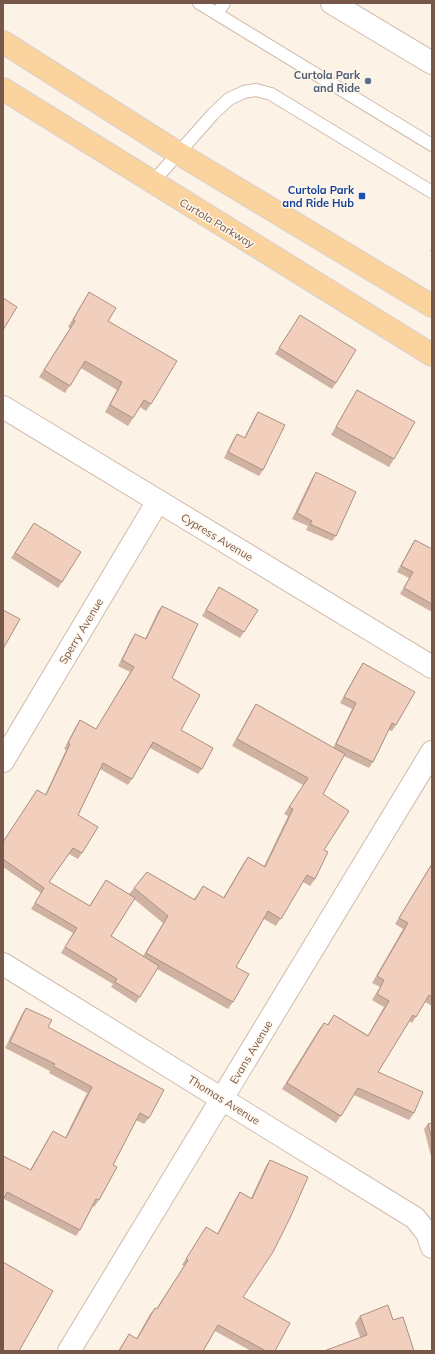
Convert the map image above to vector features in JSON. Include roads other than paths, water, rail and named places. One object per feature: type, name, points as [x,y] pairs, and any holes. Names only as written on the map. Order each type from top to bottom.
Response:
[{"type":"main road","points":[[3,42],[178,153],[432,306]]},
{"type":"main road","name":"Curtola Parkway","points":[[3,89],[152,183],[432,355]]},
{"type":"street","points":[[332,3],[432,63]]},
{"type":"street","name":"Cypress Avenue","points":[[3,407],[432,667]]},
{"type":"street","name":"Sperry Avenue","points":[[3,761],[158,502]]},
{"type":"street","name":"Evans Avenue","points":[[69,1351],[432,752]]},
{"type":"street","name":"Thomas Avenue","points":[[3,964],[415,1218],[430,1237]]},
{"type":"lane","points":[[199,3],[432,145]]},
{"type":"lane","points":[[217,14],[224,3]]},
{"type":"lane","points":[[152,183],[213,114],[229,99],[244,92],[256,90],[271,94],[432,192]]},
{"type":"place","name":"Curtola Park and Ride","points":[[368,81]]},
{"type":"place","name":"Curtola Park and Ride Hub","points":[[362,196]]}]
